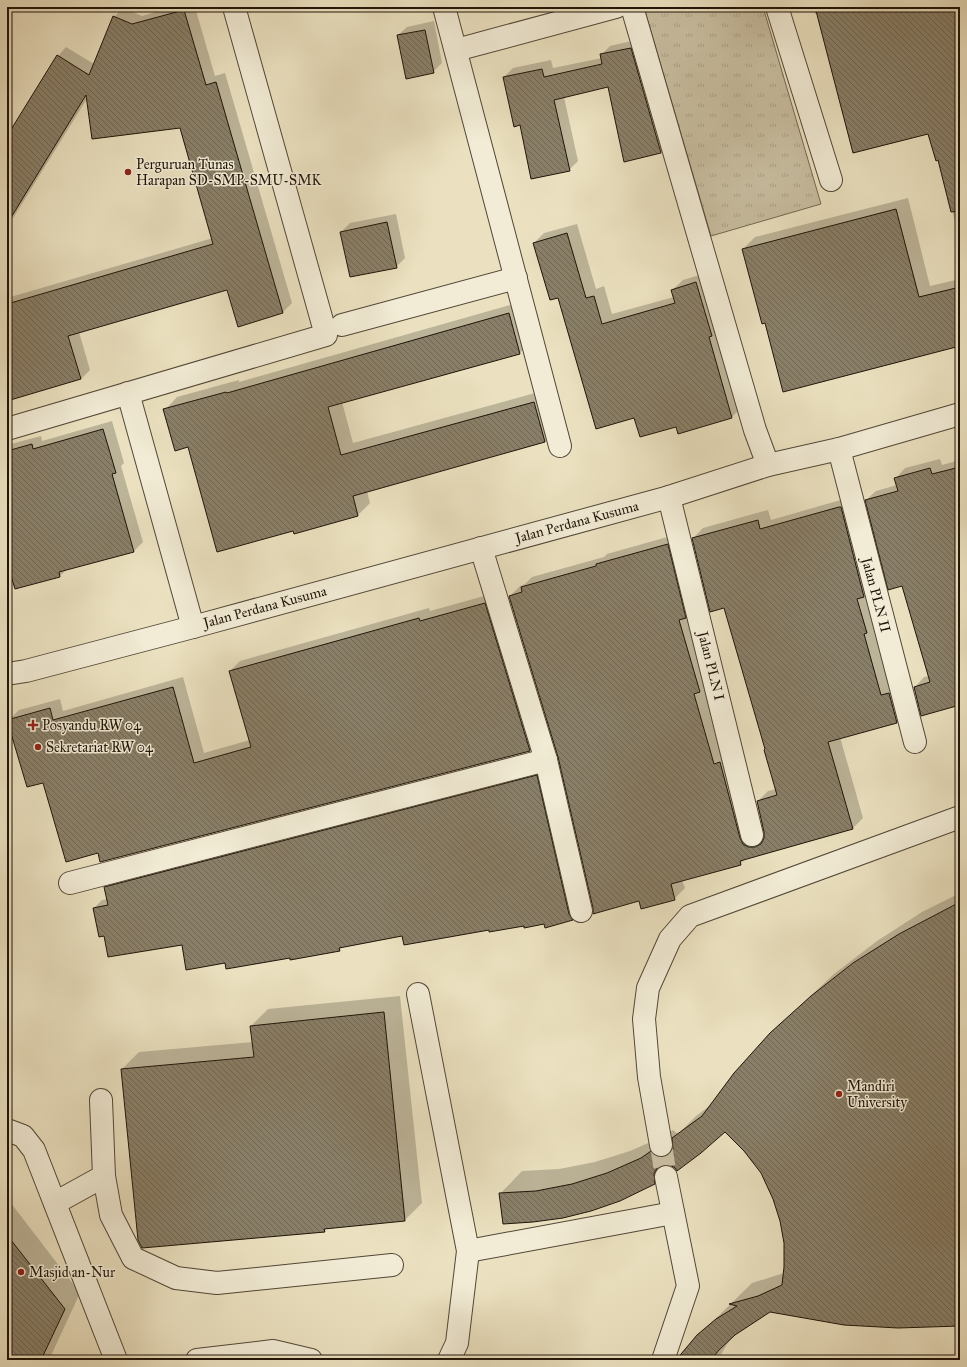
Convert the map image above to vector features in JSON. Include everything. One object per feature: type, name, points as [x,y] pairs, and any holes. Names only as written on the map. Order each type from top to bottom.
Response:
[{"type":"street","points":[[234,7],[334,330]]},
{"type":"street","points":[[444,7],[560,446]]},
{"type":"street","points":[[456,50],[616,7]]},
{"type":"street","points":[[632,7],[755,430],[768,465]]},
{"type":"street","points":[[777,7],[831,180]]},
{"type":"street","points":[[7,429],[334,330],[516,278]]},
{"type":"street","name":"Jalan Perdana Kusuma","points":[[128,393],[194,627]]},
{"type":"street","name":"Jalan Perdana Kusuma","points":[[7,674],[194,627],[669,497],[768,465],[838,449],[960,414]]},
{"type":"street","name":"Jalan PLN II","points":[[838,449],[915,742]]},
{"type":"street","name":"Jalan PLN I","points":[[669,497],[752,835]]},
{"type":"street","points":[[481,548],[546,760],[581,911]]},
{"type":"street","points":[[70,883],[546,760]]},
{"type":"street","points":[[661,1145],[649,1077],[644,1019],[648,988],[670,939],[690,916],[960,817]]},
{"type":"street","points":[[418,994],[468,1250],[457,1344],[449,1360]]},
{"type":"street","points":[[101,1100],[104,1176],[111,1216],[134,1258],[176,1278],[217,1282],[392,1265]]},
{"type":"street","points":[[7,1130],[23,1136],[34,1150],[116,1360]]},
{"type":"street","points":[[55,1203],[104,1176]]},
{"type":"street","points":[[662,1360],[688,1286],[666,1177]]},
{"type":"street","points":[[468,1250],[673,1213]]},
{"type":"street","points":[[197,1360],[273,1351],[311,1360]]},
{"type":"green space","points":[[658,7],[763,7],[821,204],[711,236],[645,11]]},
{"type":"shaded area","points":[[804,1357],[828,1357],[845,1360],[784,1360]]},
{"type":"building","points":[[815,7],[960,7],[960,211],[951,212],[938,160],[936,161],[928,134],[853,153]]},
{"type":"building","points":[[184,10],[206,85],[216,82],[283,313],[238,327],[227,290],[68,336],[81,379],[7,401],[7,304],[213,244],[180,128],[92,139],[86,95],[7,224],[7,136],[57,55],[89,75],[113,16],[132,24]]},
{"type":"building","points":[[425,30],[434,73],[406,79],[397,35]]},
{"type":"building","points":[[631,48],[661,153],[624,162],[608,87],[554,100],[570,171],[531,179],[520,125],[514,127],[503,77],[542,69],[544,77],[602,64],[600,54]]},
{"type":"building","points":[[896,209],[919,297],[960,287],[960,346],[783,392],[765,323],[762,324],[742,249]]},
{"type":"building","points":[[387,222],[397,268],[350,277],[340,232]]},
{"type":"building","points":[[567,233],[586,298],[594,296],[602,324],[675,303],[671,290],[696,282],[712,336],[709,337],[732,418],[678,434],[676,427],[640,437],[634,418],[596,429],[558,298],[550,300],[533,243]]},
{"type":"building","points":[[509,313],[520,354],[328,407],[341,455],[534,402],[545,442],[353,496],[358,516],[294,534],[293,531],[217,552],[188,447],[175,451],[163,409],[226,392],[227,393]]},
{"type":"building","points":[[103,429],[116,473],[112,474],[134,552],[59,572],[60,577],[15,589],[7,563],[7,451],[32,444],[33,449]]},
{"type":"building","points":[[960,467],[960,705],[921,716],[914,687],[930,682],[902,586],[888,590],[865,500],[898,491],[894,478],[930,468],[932,474]]},
{"type":"building","points":[[841,507],[864,597],[857,599],[867,633],[864,634],[881,695],[889,693],[897,723],[828,742],[853,829],[740,861],[741,865],[671,884],[675,900],[641,909],[639,901],[593,914],[593,908],[558,757],[509,596],[522,592],[521,587],[668,544],[686,618],[679,620],[700,692],[694,694],[714,764],[720,762],[740,838],[743,844],[748,847],[755,847],[761,844],[764,838],[757,801],[777,795],[724,608],[710,612],[692,538],[758,520],[760,529]]},
{"type":"building","points":[[485,603],[530,751],[100,862],[98,853],[66,862],[43,783],[27,787],[7,720],[50,708],[53,720],[173,687],[194,763],[251,747],[229,671],[419,618],[420,621]]},
{"type":"building","points":[[537,775],[569,914],[573,920],[545,928],[544,924],[489,932],[489,930],[404,945],[402,936],[339,948],[340,951],[226,969],[225,963],[186,970],[182,945],[108,957],[104,936],[99,937],[93,908],[108,905],[104,887]]},
{"type":"building","name":"Mandiri University","points":[[960,902],[960,1326],[898,1328],[844,1325],[770,1312],[735,1335],[711,1360],[676,1360],[697,1335],[716,1319],[737,1306],[729,1304],[758,1296],[782,1285],[784,1243],[780,1221],[773,1199],[761,1173],[744,1151],[725,1132],[677,1171],[670,1165],[658,1167],[654,1173],[655,1184],[620,1201],[591,1211],[563,1218],[503,1224],[499,1193],[536,1191],[572,1184],[607,1173],[641,1158],[651,1151],[657,1157],[669,1155],[673,1149],[672,1138],[702,1116],[734,1073],[770,1033],[811,996],[853,963],[899,934]]},
{"type":"building","points":[[384,1012],[405,1221],[324,1229],[325,1232],[142,1248],[138,1240],[121,1069],[254,1057],[250,1026]]},
{"type":"building","name":"Masjid an-Nur","points":[[7,1235],[65,1309],[41,1360],[7,1360]]},
{"type":"tunnel","points":[[661,1145],[666,1177]]},
{"type":"place","name":"Perguruan Tunas Harapan SD-SMP-SMU-SMK","points":[[128,172]]},
{"type":"place","name":"Posyandu RW 04","points":[[33,725]]},
{"type":"place","name":"Sekretariat RW 04","points":[[38,747]]},
{"type":"place","name":"Mandiri University","points":[[839,1094]]},
{"type":"place","name":"Masjid an-Nur","points":[[21,1272]]}]
